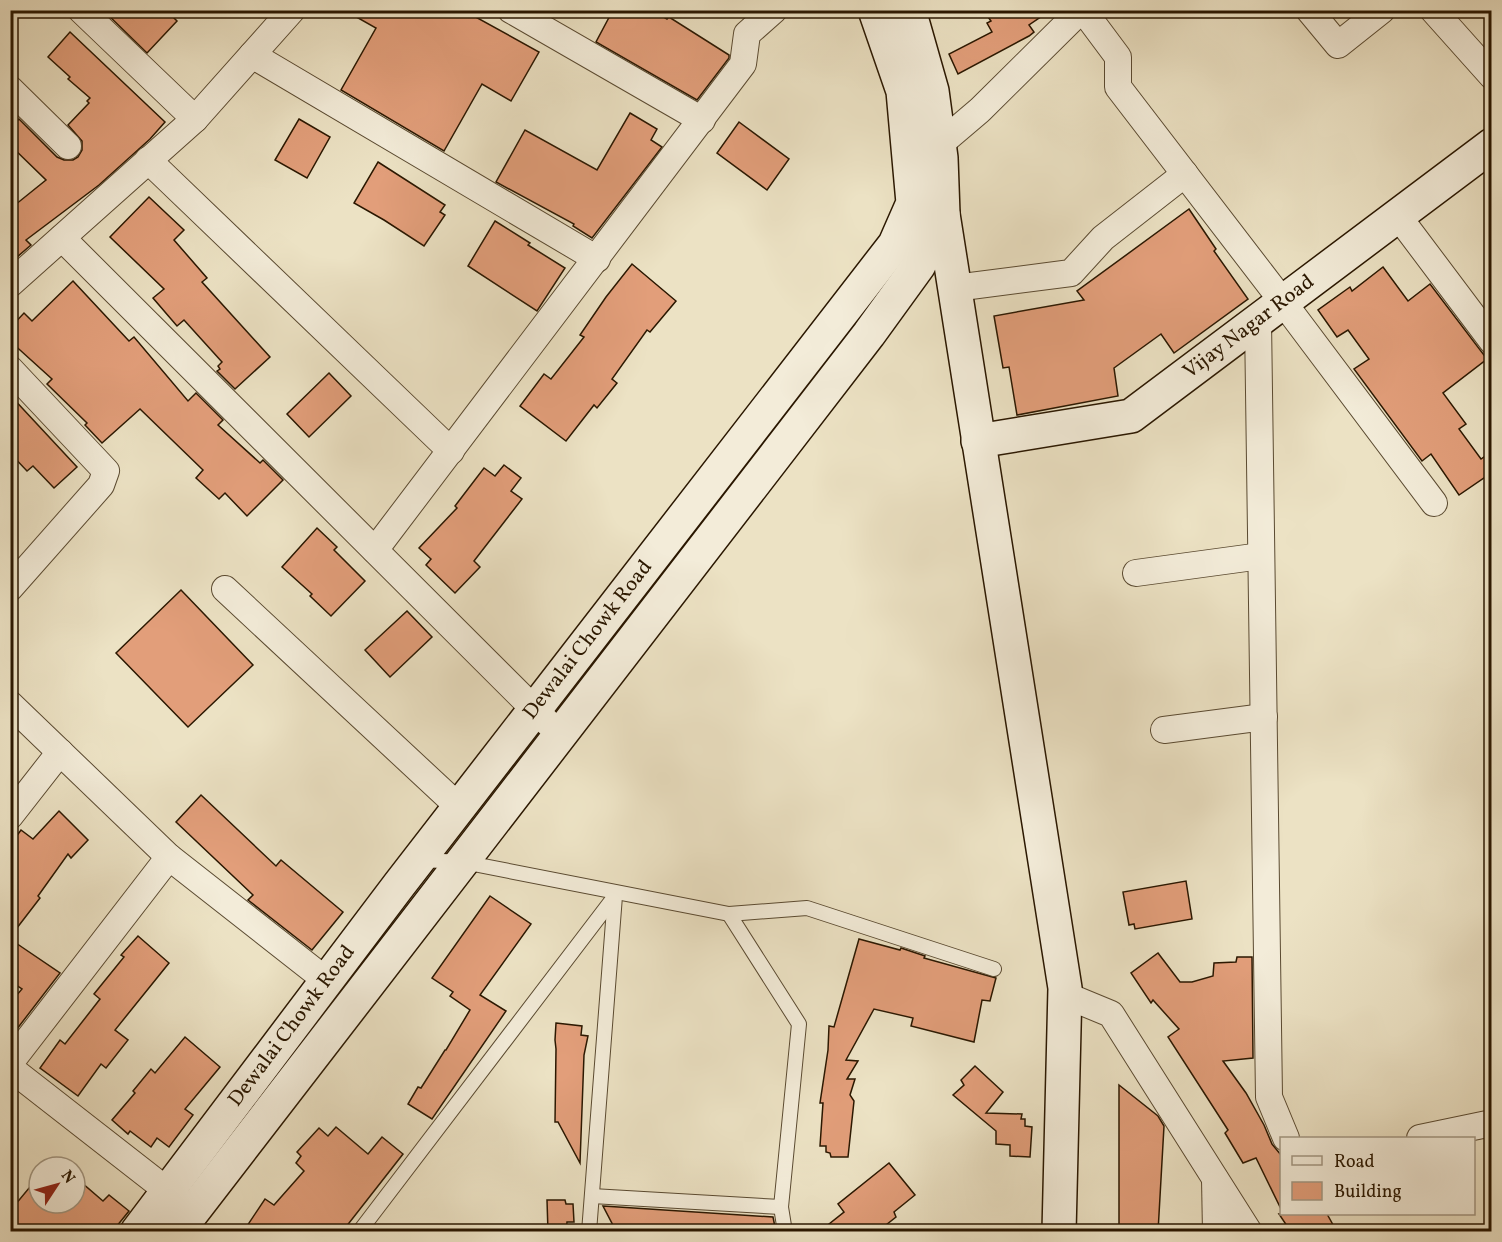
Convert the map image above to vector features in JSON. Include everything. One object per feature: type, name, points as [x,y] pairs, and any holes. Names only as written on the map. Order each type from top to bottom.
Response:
[{"type":"main road","name":"Dewalai Chowk Road","points":[[137,1232],[459,807],[895,244],[912,203],[903,91],[875,10]]},
{"type":"main road","name":"Dewalai Chowk Road","points":[[185,1221],[919,266],[943,214],[940,144],[932,91],[909,10]]},
{"type":"main road","name":"Vijay Nagar Road","points":[[978,441],[1131,416],[1491,146]]},
{"type":"main road","points":[[912,203],[943,214],[1065,995],[1059,1232]]},
{"type":"street","points":[[81,10],[195,119]]},
{"type":"street","points":[[10,284],[195,119],[292,10]]},
{"type":"street","points":[[511,10],[702,120]]},
{"type":"street","points":[[375,550],[702,120],[743,64],[747,34],[774,10]]},
{"type":"street","points":[[940,144],[980,110],[1082,10],[1118,57],[1118,87],[1185,174],[1271,311],[1434,503]]},
{"type":"street","points":[[1309,10],[1338,45],[1382,10]]},
{"type":"street","points":[[1433,10],[1491,76]]},
{"type":"street","points":[[252,55],[597,260]]},
{"type":"street","points":[[10,89],[68,146]]},
{"type":"street","points":[[148,160],[451,451]]},
{"type":"street","points":[[955,288],[1071,273],[1103,238],[1185,174]]},
{"type":"street","points":[[1398,216],[1491,341]]},
{"type":"street","points":[[63,238],[560,736]]},
{"type":"street","points":[[1271,311],[1261,556],[1269,1097],[1286,1137]]},
{"type":"street","points":[[10,369],[106,471],[101,485],[10,588]]},
{"type":"street","points":[[1136,573],[1261,556]]},
{"type":"street","points":[[225,588],[459,807]]},
{"type":"street","points":[[10,704],[169,857],[327,981]]},
{"type":"street","points":[[1164,730],[1264,717]]},
{"type":"street","points":[[10,816],[60,752]]},
{"type":"street","points":[[10,1064],[169,857]]},
{"type":"street","points":[[1065,995],[1111,1014],[1249,1232]]},
{"type":"street","points":[[10,1068],[168,1191],[185,1221]]},
{"type":"street","points":[[1425,1137],[1491,1123]]},
{"type":"street","points":[[1215,1179],[1216,1232]]},
{"type":"lane","points":[[419,860],[463,862],[729,914],[807,908],[994,969]]},
{"type":"lane","points":[[359,1232],[615,896],[589,1232]]},
{"type":"lane","points":[[729,914],[799,1024],[781,1207],[785,1232]]},
{"type":"lane","points":[[592,1196],[781,1207]]},
{"type":"building","points":[[103,10],[166,10],[177,21],[147,53]]},
{"type":"building","points":[[344,10],[463,10],[539,52],[511,101],[482,84],[444,151],[341,90],[376,28]]},
{"type":"building","points":[[613,10],[651,10],[667,19],[669,17],[729,55],[729,58],[697,100],[596,42]]},
{"type":"building","points":[[983,10],[1051,10],[1029,25],[1034,32],[1029,36],[958,74],[949,54],[992,32],[987,23],[991,21]]},
{"type":"building","points":[[70,32],[165,122],[150,139],[99,185],[26,240],[31,245],[10,263],[10,209],[46,180],[10,145],[10,128],[19,119],[57,157],[64,160],[73,160],[82,150],[82,141],[68,125],[89,103],[87,101],[90,98],[48,57]]},
{"type":"building","points":[[630,113],[657,129],[651,140],[662,147],[592,238],[573,226],[574,224],[496,182],[525,130],[597,170]]},
{"type":"building","points":[[299,119],[330,137],[307,178],[275,160]]},
{"type":"building","points":[[739,122],[789,159],[767,190],[717,153]]},
{"type":"building","points":[[378,162],[445,205],[440,212],[445,215],[424,246],[354,203]]},
{"type":"building","points":[[149,197],[184,230],[174,240],[207,278],[202,282],[270,357],[235,389],[217,371],[222,362],[184,320],[177,326],[153,298],[164,289],[110,237]]},
{"type":"building","points":[[1189,209],[1216,249],[1214,251],[1248,299],[1174,353],[1161,334],[1114,368],[1118,396],[1017,415],[1009,367],[1003,368],[994,316],[1084,300],[1077,291]]},
{"type":"building","points":[[495,221],[565,268],[537,311],[468,266]]},
{"type":"building","points":[[632,264],[676,301],[650,332],[647,330],[612,379],[617,383],[597,408],[594,405],[566,441],[520,406],[544,374],[551,379],[584,337],[580,335]]},
{"type":"building","points":[[1383,267],[1408,301],[1430,284],[1487,359],[1443,393],[1466,424],[1459,429],[1481,459],[1491,452],[1491,473],[1459,495],[1431,454],[1422,461],[1354,369],[1369,359],[1348,330],[1337,337],[1318,310],[1350,287],[1352,291]]},
{"type":"building","points":[[73,281],[129,341],[134,337],[188,401],[196,393],[223,420],[218,425],[260,463],[263,460],[283,480],[247,516],[225,493],[219,499],[196,478],[203,470],[140,409],[102,443],[85,425],[87,423],[47,384],[52,379],[10,341],[10,328],[24,313],[32,321]]},
{"type":"building","points":[[329,373],[351,396],[309,437],[287,414]]},
{"type":"building","points":[[10,395],[77,467],[54,488],[33,466],[27,471],[10,453]]},
{"type":"building","points":[[504,465],[521,478],[511,491],[522,499],[474,561],[480,567],[455,593],[426,565],[431,559],[419,548],[457,508],[455,506],[484,468],[495,476]]},
{"type":"building","points":[[317,528],[337,547],[334,550],[365,581],[331,616],[310,596],[312,594],[282,567]]},
{"type":"building","points":[[181,590],[253,665],[188,727],[116,653]]},
{"type":"building","points":[[407,611],[432,637],[390,677],[365,650]]},
{"type":"building","points":[[201,795],[276,866],[281,860],[343,912],[312,950],[248,900],[253,895],[176,822]]},
{"type":"building","points":[[59,811],[88,840],[71,858],[68,854],[38,896],[40,898],[10,937],[10,845],[21,830],[33,839]]},
{"type":"building","points":[[1186,881],[1192,919],[1135,929],[1134,924],[1129,925],[1123,892]]},
{"type":"building","points":[[490,896],[531,924],[480,995],[506,1011],[432,1119],[408,1104],[418,1087],[421,1088],[470,1010],[450,996],[453,992],[432,978]]},
{"type":"building","points":[[138,936],[169,963],[115,1030],[128,1040],[106,1068],[101,1064],[78,1096],[40,1068],[60,1040],[65,1044],[100,999],[94,994],[124,957],[121,955]]},
{"type":"building","points":[[10,939],[60,973],[10,1038],[10,1003],[22,989],[10,981]]},
{"type":"building","points":[[859,939],[900,950],[901,948],[925,956],[924,958],[996,978],[990,1001],[982,1000],[974,1042],[911,1026],[913,1018],[874,1009],[846,1060],[858,1061],[847,1079],[855,1079],[850,1095],[854,1101],[848,1157],[831,1157],[830,1153],[826,1152],[826,1146],[820,1146],[823,1103],[820,1103],[829,1026],[834,1027]]},
{"type":"building","points":[[1158,953],[1180,982],[1192,982],[1213,976],[1214,963],[1236,962],[1237,957],[1252,957],[1253,1058],[1223,1061],[1246,1093],[1272,1144],[1280,1154],[1280,1207],[1256,1158],[1243,1163],[1225,1133],[1228,1130],[1168,1037],[1179,1029],[1153,1000],[1151,1003],[1131,973]]},
{"type":"building","points":[[556,1023],[582,1026],[581,1035],[588,1036],[584,1055],[580,1163],[558,1122],[555,1122]]},
{"type":"building","points":[[185,1037],[220,1067],[185,1109],[193,1115],[169,1147],[157,1138],[151,1147],[130,1131],[128,1134],[112,1120],[135,1093],[133,1091],[151,1069],[155,1073]]},
{"type":"building","points":[[975,1066],[1003,1092],[986,1113],[1022,1114],[1021,1119],[1025,1119],[1025,1126],[1032,1127],[1030,1157],[1010,1156],[1010,1145],[996,1144],[996,1131],[953,1095],[964,1085],[961,1080]]},
{"type":"building","points":[[1119,1085],[1158,1116],[1164,1126],[1158,1232],[1119,1232]]},
{"type":"building","points":[[336,1127],[368,1154],[382,1137],[403,1154],[342,1232],[243,1232],[265,1199],[274,1205],[304,1171],[296,1163],[301,1156],[297,1152],[319,1128],[328,1136]]},
{"type":"building","points":[[889,1163],[915,1195],[894,1212],[896,1217],[877,1232],[819,1232],[844,1212],[838,1204]]},
{"type":"building","points":[[87,1187],[103,1201],[109,1195],[129,1211],[112,1232],[10,1232],[10,1211],[27,1190],[27,1215],[87,1215]]},
{"type":"building","points":[[547,1200],[565,1200],[566,1204],[573,1204],[574,1222],[567,1222],[566,1232],[548,1232]]},
{"type":"building","points":[[603,1206],[773,1217],[776,1232],[644,1232],[615,1229]]},
{"type":"building","points":[[1279,1214],[1328,1215],[1337,1232],[1291,1232]]}]
